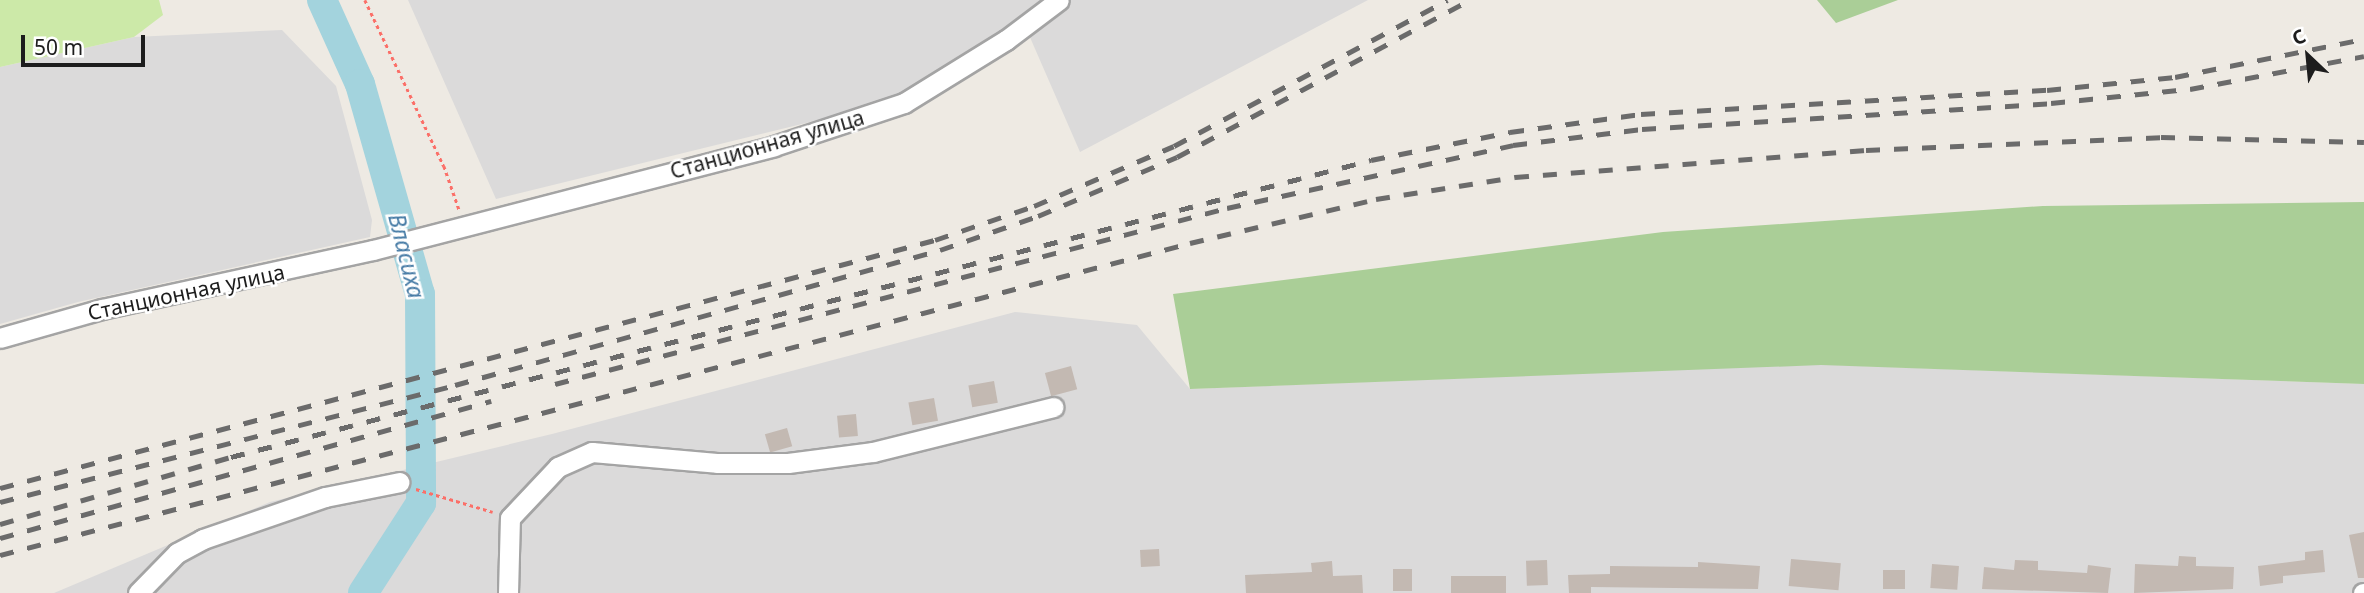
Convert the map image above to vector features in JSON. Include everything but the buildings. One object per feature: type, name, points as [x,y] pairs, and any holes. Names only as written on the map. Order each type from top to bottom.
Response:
[{"type":"street","name":"Станционная улица","points":[[0,338],[102,309],[373,250],[774,146],[904,103],[1006,40],[1059,0]]},
{"type":"street","points":[[508,593],[510,518],[558,467],[592,452],[717,463],[788,463],[873,452],[1053,407]]},
{"type":"street","points":[[138,593],[177,553],[203,539],[325,497],[408,486]]},
{"type":"path","points":[[365,0],[448,177],[455,228]]},
{"type":"path","points":[[408,486],[510,518]]},
{"type":"shaded area","points":[[408,0],[1368,0],[1080,152],[1022,19],[888,103],[496,199]]},
{"type":"shaded area","points":[[282,30],[336,86],[372,220],[370,237],[78,302],[0,324],[0,67],[134,37]]},
{"type":"shaded area","points":[[1015,312],[1137,325],[1190,389],[1807,364],[2364,384],[2364,593],[54,593],[270,502],[552,434]]},
{"type":"green space","points":[[0,0],[159,0],[163,15],[134,37],[0,67]]},
{"type":"green space","points":[[1817,0],[1898,0],[1836,23]]},
{"type":"green space","points":[[2364,202],[2364,384],[1821,365],[1190,389],[1173,294],[1663,232],[2043,206]]},
{"type":"waterway","name":"Власиха","points":[[322,0],[360,84],[420,294],[421,503],[363,593]]},
{"type":"railway","points":[[0,488],[935,240],[1034,206],[1174,146],[1448,0]]},
{"type":"railway","points":[[0,502],[455,385],[940,250],[1038,216],[1177,157],[1470,0]]},
{"type":"railway","points":[[0,524],[231,457],[1371,160],[1510,132],[1641,114],[2047,90],[2175,77],[2364,39]]},
{"type":"railway","points":[[555,384],[1227,208],[1513,145],[1642,129],[2051,103],[2190,89],[2364,56]]},
{"type":"railway","points":[[0,555],[1190,243],[1376,199],[1515,177],[1866,150],[2161,137],[2364,142]]},
{"type":"railway","points":[[0,538],[491,401]]}]
